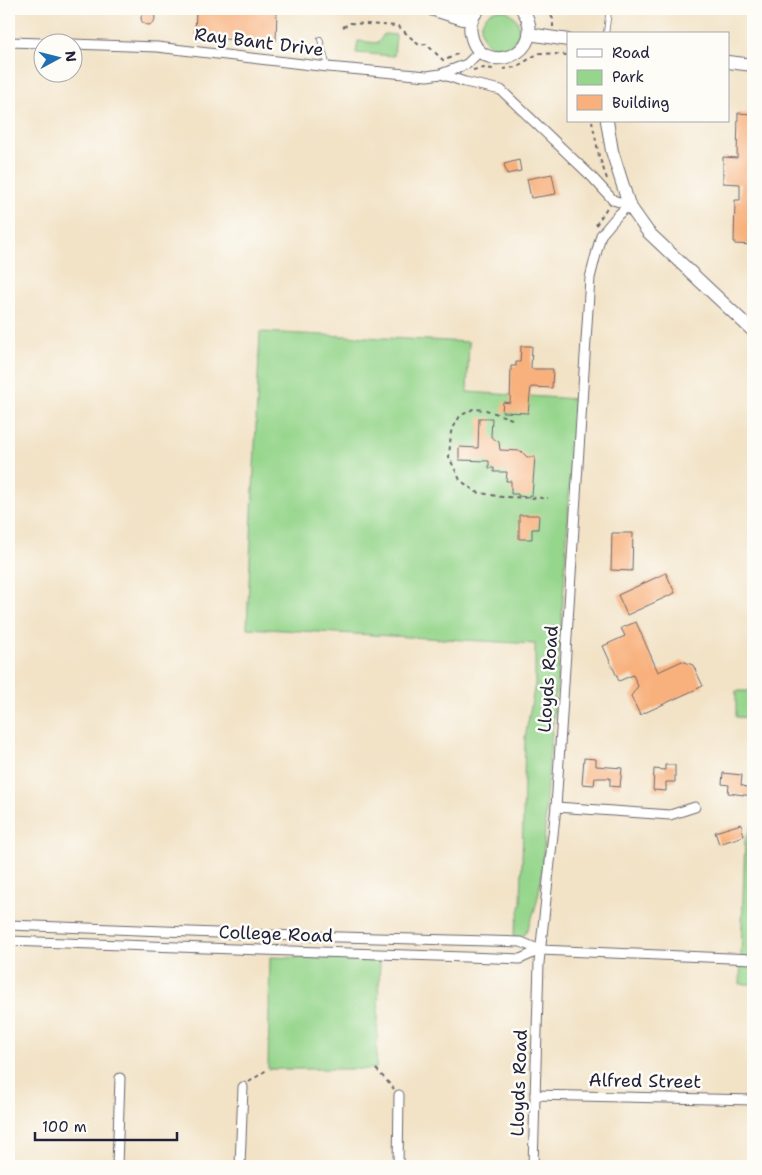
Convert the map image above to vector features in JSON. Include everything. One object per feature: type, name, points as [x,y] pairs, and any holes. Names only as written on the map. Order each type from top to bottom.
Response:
[{"type":"street","points":[[431,9],[463,19],[475,14]]},
{"type":"street","points":[[475,14],[471,36],[480,51],[488,56],[505,58],[521,50],[530,34],[530,25],[522,9]]},
{"type":"street","points":[[530,34],[567,40]]},
{"type":"street","points":[[9,42],[32,43]]},
{"type":"street","name":"Ray Bant Drive","points":[[82,44],[157,46],[328,67],[428,76],[442,74],[467,64],[480,51]]},
{"type":"street","points":[[730,62],[753,66]]},
{"type":"street","name":"Ray Bant Drive","points":[[442,74],[465,82],[501,90],[592,177],[613,200],[629,206]]},
{"type":"street","points":[[606,122],[612,151],[629,206],[648,232],[753,331]]},
{"type":"street","name":"Lloyds Road","points":[[533,1166],[540,950],[556,807],[590,278],[601,236],[618,215],[629,206]]},
{"type":"street","points":[[556,807],[670,814],[695,807]]},
{"type":"street","name":"College Road","points":[[9,925],[521,942],[540,950],[753,959]]},
{"type":"street","name":"College Road","points":[[9,941],[520,959],[540,950]]},
{"type":"street","points":[[117,1166],[120,1078]]},
{"type":"street","points":[[240,1166],[243,1087]]},
{"type":"street","points":[[398,1166],[399,1095]]},
{"type":"street","name":"Alfred Street","points":[[535,1095],[753,1100]]},
{"type":"lane","points":[[606,32],[609,9]]},
{"type":"lane","points":[[320,39],[328,67]]},
{"type":"path","points":[[547,9],[553,19],[553,25]]},
{"type":"path","points":[[343,27],[350,23],[398,26],[419,45],[426,44],[444,61],[457,54],[462,58]]},
{"type":"path","points":[[550,54],[567,55]]},
{"type":"path","points":[[512,419],[486,410],[473,409],[460,416],[451,432],[449,457],[460,480],[476,492],[502,497],[548,498]]},
{"type":"path","points":[[243,1087],[268,1069]]},
{"type":"path","points":[[376,1069],[399,1095]]},
{"type":"green space","points":[[500,10],[514,15],[519,29],[514,43],[500,48],[486,43],[481,29],[486,15]]},
{"type":"green space","points":[[384,34],[396,35],[394,56],[356,53],[358,41],[378,43]]},
{"type":"green space","points":[[260,332],[469,342],[467,392],[575,399],[562,613],[547,784],[543,862],[537,900],[532,919],[524,936],[513,937],[521,904],[525,738],[535,684],[535,644],[247,628]]},
{"type":"green space","points":[[736,691],[753,691],[753,718],[736,717]]},
{"type":"green space","points":[[753,824],[753,984],[740,984],[745,840]]},
{"type":"green space","points":[[270,957],[380,960],[376,1069],[268,1069]]},
{"type":"building","points":[[196,9],[277,9],[276,41],[195,38]]},
{"type":"building","points":[[148,11],[153,13],[155,18],[153,23],[148,25],[143,23],[141,18],[143,13]]},
{"type":"building","points":[[738,113],[752,114],[753,117],[753,245],[734,244],[735,200],[740,200],[740,184],[723,183],[723,157],[737,158]]},
{"type":"building","points":[[519,160],[521,171],[507,174],[504,164]]},
{"type":"building","points":[[552,174],[556,194],[531,198],[527,179]]},
{"type":"building","points":[[521,346],[532,346],[531,369],[553,369],[552,388],[531,387],[528,413],[502,412],[503,402],[510,403],[511,366],[516,366],[516,362],[520,362]]},
{"type":"building","points":[[479,418],[492,418],[491,437],[499,442],[500,450],[521,451],[527,457],[535,457],[532,495],[529,495],[529,497],[511,494],[511,481],[506,481],[507,472],[494,472],[494,468],[489,468],[489,461],[459,460],[459,447],[478,448]]},
{"type":"building","points":[[519,515],[539,515],[538,529],[532,529],[532,539],[519,539]]},
{"type":"building","points":[[612,533],[633,533],[632,571],[611,570]]},
{"type":"building","points":[[666,573],[675,593],[627,615],[618,595]]},
{"type":"building","points":[[636,622],[658,672],[682,661],[693,665],[703,686],[640,715],[631,696],[638,686],[633,675],[619,681],[603,646],[625,636],[621,628]]},
{"type":"building","points":[[584,758],[596,759],[596,766],[622,768],[620,787],[610,786],[610,778],[595,778],[594,785],[582,784]]},
{"type":"building","points":[[665,765],[675,765],[675,782],[666,782],[666,791],[653,790],[654,769],[665,770]]},
{"type":"building","points":[[723,773],[742,775],[741,785],[753,790],[753,796],[728,793],[729,785],[722,784]]},
{"type":"building","points":[[741,824],[744,836],[719,844],[715,832]]}]
